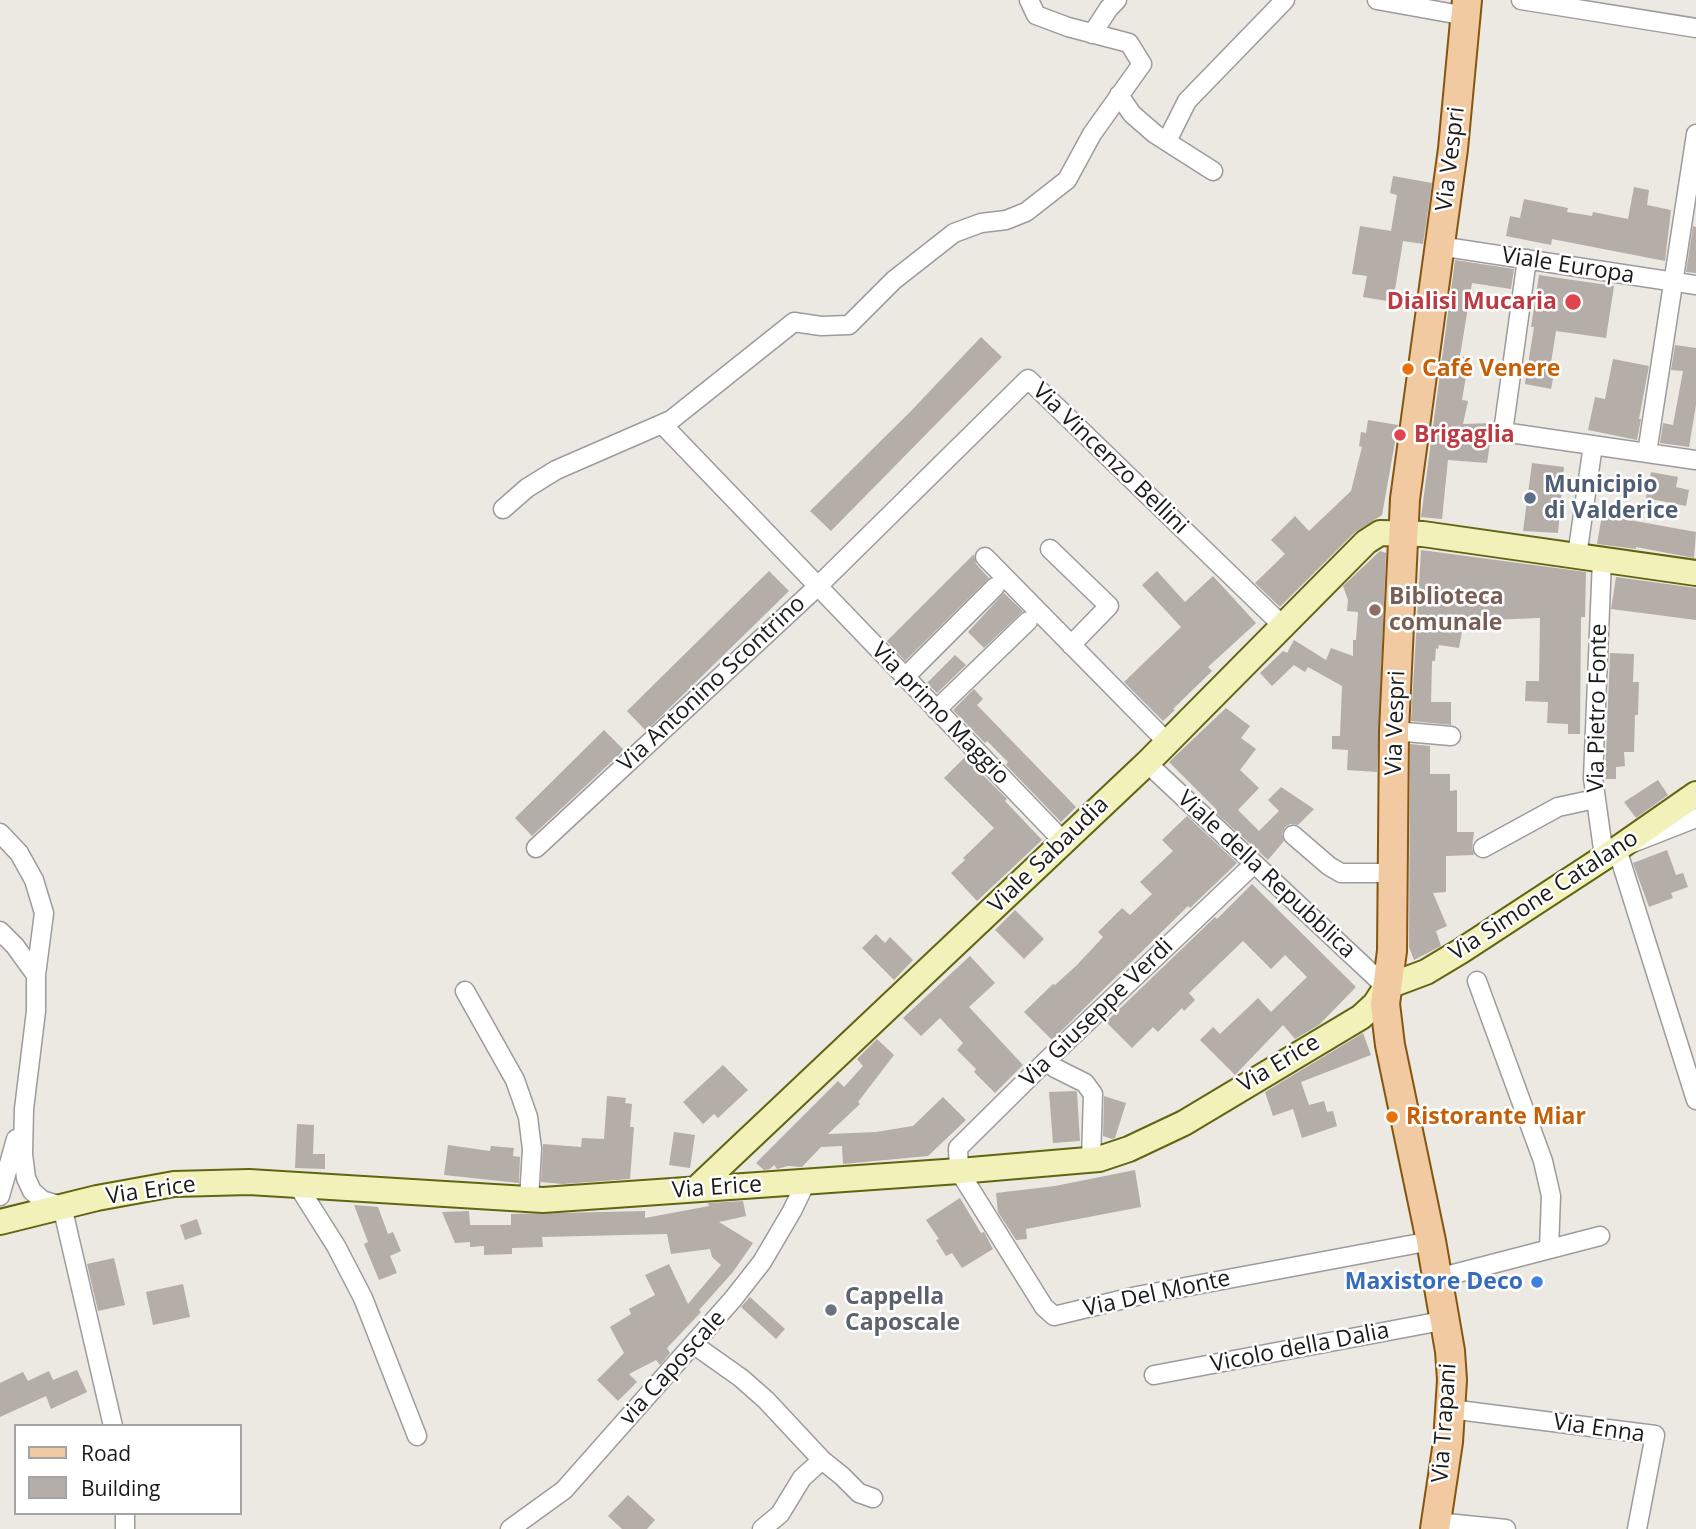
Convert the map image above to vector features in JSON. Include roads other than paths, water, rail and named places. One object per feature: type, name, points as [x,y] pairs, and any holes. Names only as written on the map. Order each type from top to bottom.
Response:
[{"type":"main road","name":"Via Vespri","points":[[1386,987],[1392,951],[1394,731],[1405,499],[1453,149],[1466,8]]},
{"type":"main road","name":"Via Trapani","points":[[1386,987],[1374,1022],[1431,1241],[1447,1320],[1452,1380],[1436,1526]]},
{"type":"street","points":[[503,509],[527,488],[556,470],[663,425],[686,410],[794,322],[821,326],[849,325],[894,280],[954,233],[1026,212],[1067,180],[1091,134],[1142,64],[1129,43],[1036,15],[1029,0]]},
{"type":"street","points":[[1092,34],[1108,8],[1117,0]]},
{"type":"street","points":[[1167,141],[1187,101],[1285,0]]},
{"type":"street","points":[[1377,0],[1466,8]]},
{"type":"street","points":[[1521,0],[1696,27]]},
{"type":"street","points":[[1119,95],[1132,114],[1213,171]]},
{"type":"street","points":[[1647,453],[1696,134]]},
{"type":"street","name":"Viale Europa","points":[[1439,246],[1696,285]]},
{"type":"street","points":[[1527,259],[1503,432],[1696,460]]},
{"type":"street","name":"Via Vincenzo Bellini","points":[[817,587],[1028,379],[1284,627]]},
{"type":"street","name":"Via Antonino Scontrino","points":[[536,848],[817,587],[663,425]]},
{"type":"street","points":[[1577,556],[1592,445]]},
{"type":"street","points":[[1403,532],[1696,573]]},
{"type":"street","name":"Viale Sabaudia","points":[[696,1189],[1147,762],[1366,542],[1380,533],[1403,532]]},
{"type":"street","points":[[1050,550],[1109,606],[1071,645]]},
{"type":"street","points":[[985,557],[1167,742]]},
{"type":"street","name":"Via Pietro Fonte","points":[[1602,560],[1593,778],[1595,799],[1610,853],[1696,1100]]},
{"type":"street","name":"Via primo Maggio","points":[[817,587],[1063,842]]},
{"type":"street","points":[[905,677],[995,587]]},
{"type":"street","points":[[936,710],[1028,621]]},
{"type":"street","points":[[1394,731],[1451,736]]},
{"type":"street","name":"Viale della Repubblica","points":[[1147,762],[1386,987]]},
{"type":"street","name":"Via Simone Catalano","points":[[1386,987],[1426,972],[1610,853],[1696,793]]},
{"type":"street","points":[[1483,848],[1558,807],[1595,799]]},
{"type":"street","points":[[1610,853],[1696,818]]},
{"type":"street","points":[[0,833],[19,853],[34,880],[44,913],[24,1109],[23,1154],[26,1178],[32,1191],[42,1200],[62,1206],[113,1424]]},
{"type":"street","points":[[1293,835],[1341,873],[1393,873]]},
{"type":"street","name":"Via Giuseppe Verdi","points":[[959,1171],[958,1148],[1046,1060],[1254,864]]},
{"type":"street","points":[[15,946],[43,928]]},
{"type":"street","points":[[0,931],[15,946],[36,975]]},
{"type":"street","points":[[1477,981],[1543,1161],[1551,1196],[1549,1249]]},
{"type":"street","points":[[465,992],[514,1080],[528,1117],[532,1149],[529,1199]]},
{"type":"street","name":"Via Erice","points":[[12,1218],[174,1184],[249,1182],[529,1199],[616,1196],[1091,1160],[1129,1149],[1184,1123],[1374,1022]]},
{"type":"street","points":[[1046,1060],[1055,1068],[1086,1083],[1093,1094],[1091,1160]]},
{"type":"street","points":[[12,1218],[12,1205],[3,1190],[24,1109]]},
{"type":"street","name":"Via Del Monte","points":[[959,1171],[1044,1307],[1054,1316],[1137,1296],[1431,1241]]},
{"type":"street","points":[[12,1218],[26,1178]]},
{"type":"street","name":"via Caposcale","points":[[510,1529],[564,1490],[733,1299],[762,1262],[806,1182]]},
{"type":"street","points":[[298,1186],[336,1246],[363,1298],[417,1436]]},
{"type":"street","points":[[1438,1278],[1600,1236]]},
{"type":"street","name":"Vicolo della Dalia","points":[[1154,1375],[1447,1320]]},
{"type":"street","points":[[693,1344],[741,1378],[766,1400],[822,1460],[859,1493],[873,1498]]},
{"type":"street","name":"Via Enna","points":[[1450,1409],[1655,1435],[1637,1529]]},
{"type":"street","points":[[762,1529],[780,1514],[802,1478],[822,1460]]},
{"type":"street","points":[[1436,1526],[1506,1529]]},
{"type":"place","name":"Dialisi Mucaria","points":[[1573,302]]},
{"type":"place","name":"Café Venere","points":[[1408,369]]},
{"type":"place","name":"Brigaglia","points":[[1400,435]]},
{"type":"place","name":"Municipio di Valderice","points":[[1530,498]]},
{"type":"place","name":"Biblioteca comunale","points":[[1375,610]]},
{"type":"place","name":"Ristorante Miar","points":[[1392,1117]]},
{"type":"place","name":"Maxistore Deco","points":[[1537,1282]]},
{"type":"place","name":"Cappella Caposcale","points":[[831,1310]]}]
